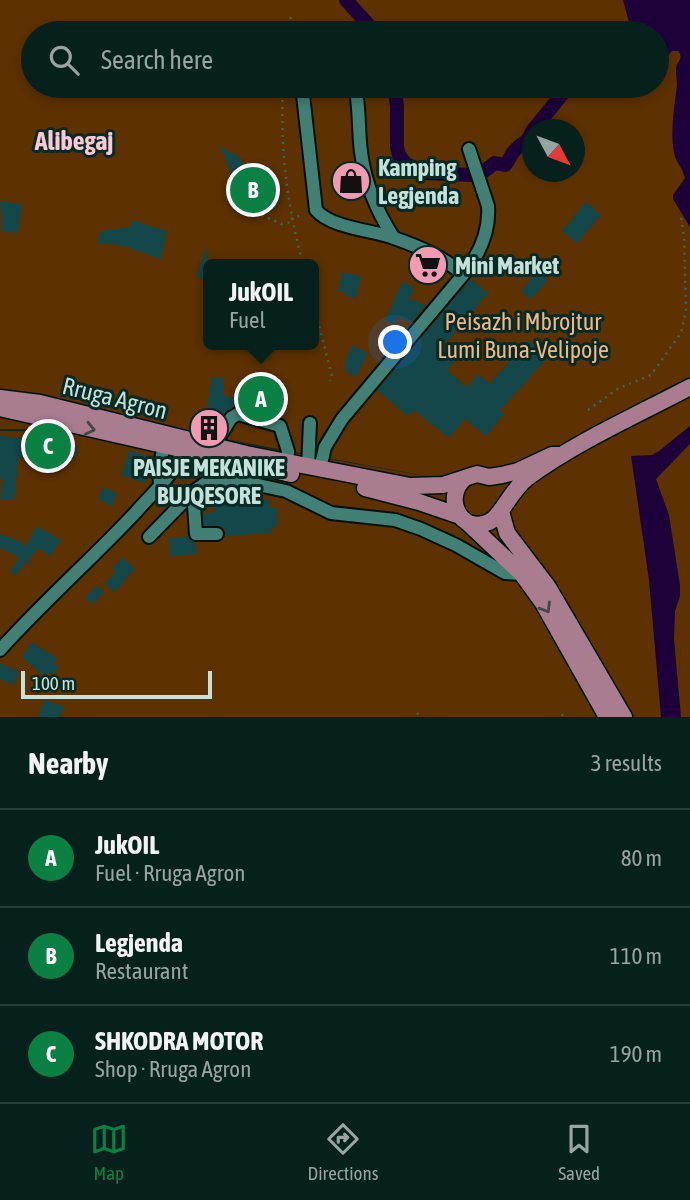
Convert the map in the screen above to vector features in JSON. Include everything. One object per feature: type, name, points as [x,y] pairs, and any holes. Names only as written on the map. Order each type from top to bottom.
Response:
[{"type":"main road","points":[[562,455],[552,455],[518,471],[489,477],[477,474],[465,478],[454,493],[454,503],[463,519],[478,524],[489,522],[526,479],[562,455],[690,387]]},
{"type":"main road","name":"Rruga Agron","points":[[0,398],[40,403],[184,445],[390,493],[463,519],[522,575],[544,603],[607,717]]},
{"type":"main road","name":"Rruga Agron","points":[[0,408],[165,440]]},
{"type":"main road","name":"Rruga Agron","points":[[184,445],[214,446],[410,486],[443,485],[465,478]]},
{"type":"main road","points":[[489,477],[502,489],[502,509],[507,533],[548,587],[624,717]]},
{"type":"street","points":[[303,98],[316,210],[337,223],[394,238],[446,261],[463,275]]},
{"type":"street","points":[[356,98],[361,152],[368,183],[375,205],[394,238]]},
{"type":"street","points":[[314,468],[342,419],[463,275],[485,239],[489,215],[468,149]]},
{"type":"street","points":[[214,446],[229,420],[238,414],[280,426],[288,451],[288,463]]},
{"type":"street","points":[[310,423],[314,468]]},
{"type":"street","points":[[160,485],[159,472],[165,440]]},
{"type":"street","points":[[0,650],[175,469],[184,445]]},
{"type":"street","points":[[149,537],[204,484],[264,486],[286,491],[331,513],[395,520],[456,545],[505,573],[522,575]]},
{"type":"street","points":[[193,492],[196,534],[217,534]]},
{"type":"path","points":[[290,21],[291,15]]},
{"type":"path","points":[[283,98],[283,167],[302,259]]},
{"type":"path","points":[[249,209],[281,224],[299,216]]},
{"type":"path","points":[[588,410],[619,388],[651,375],[681,333],[686,311],[681,216]]},
{"type":"path","points":[[319,328],[332,376],[330,381]]},
{"type":"green space","name":"Peisazh i Mbrojtur Lumi Buna-Velipoje","points":[[0,0],[690,0],[690,717],[0,717],[0,431],[180,433],[448,480],[181,431],[0,429]]},
{"type":"shaded area","points":[[623,0],[690,0],[690,227],[673,199],[685,178],[675,157],[672,136],[676,67],[681,56],[678,51],[672,51],[669,55],[669,21],[629,21]]},
{"type":"shaded area","points":[[690,426],[690,444],[656,479],[669,515],[680,585],[674,639],[681,717],[661,717],[649,580],[631,456],[652,455]]},
{"type":"building","points":[[220,146],[275,181],[276,186],[272,192],[281,197],[274,210],[229,184],[233,177]]},
{"type":"building","points":[[0,201],[22,204],[18,233],[2,231]]},
{"type":"building","points":[[586,202],[601,215],[577,243],[562,231]]},
{"type":"building","points":[[132,220],[167,231],[161,259],[121,245],[98,243],[102,231],[130,227]]},
{"type":"building","points":[[208,246],[208,259],[203,259],[203,279],[196,277]]},
{"type":"building","points":[[538,271],[548,280],[531,299],[521,291]]},
{"type":"building","points":[[342,272],[361,276],[356,298],[338,291]]},
{"type":"building","points":[[471,279],[488,293],[444,345],[458,357],[447,370],[467,387],[478,374],[489,384],[529,340],[548,357],[500,410],[504,414],[486,436],[465,419],[449,438],[414,410],[408,416],[377,390]]},
{"type":"building","points":[[402,282],[415,287],[409,298],[426,305],[412,322],[397,316],[394,324],[385,320]]},
{"type":"building","points":[[352,345],[368,353],[356,377],[345,371],[345,361]]},
{"type":"building","points":[[212,377],[224,378],[223,395],[249,401],[251,391],[273,397],[271,406],[278,408],[276,416],[236,405],[224,413],[217,412],[212,433],[203,430]]},
{"type":"building","points":[[0,436],[66,441],[65,444],[78,447],[75,457],[55,453],[54,461],[19,457],[14,500],[0,499],[3,479],[0,478]]},
{"type":"building","points":[[129,450],[152,457],[144,483],[121,475]]},
{"type":"building","points":[[103,487],[117,493],[112,506],[98,499]]},
{"type":"building","points":[[269,499],[270,508],[277,508],[278,526],[271,527],[272,533],[225,536],[225,530],[221,526],[204,525],[203,513],[215,512],[214,504]]},
{"type":"building","points":[[37,526],[61,540],[50,556],[38,548],[29,559],[31,566],[26,562],[15,576],[10,572],[19,557],[0,548],[0,534],[22,542],[24,548]]},
{"type":"building","points":[[188,536],[196,543],[197,554],[170,556],[169,538]]},
{"type":"building","points":[[123,557],[135,569],[114,592],[105,584],[115,572],[112,569]]},
{"type":"building","points":[[96,585],[104,592],[93,604],[85,598]]},
{"type":"building","points":[[31,642],[57,658],[54,663],[59,667],[53,675],[48,672],[45,677],[22,657]]},
{"type":"building","points":[[0,663],[20,672],[13,685],[0,679]]},
{"type":"building","points":[[44,700],[64,706],[60,717],[38,717]]},
{"type":"waterway","points":[[346,0],[365,21]]},
{"type":"waterway","points":[[396,98],[399,155],[406,164],[426,173],[480,174],[495,163],[505,165],[522,144]]},
{"type":"waterway","points":[[542,119],[559,98]]},
{"type":"place","name":"Kamping Legjenda","points":[[351,181]]},
{"type":"place","name":"Legjenda","points":[[253,190]]},
{"type":"place","name":"Mini Market","points":[[428,265]]},
{"type":"place","name":"JukOIL","points":[[261,399]]},
{"type":"place","name":"PAISJE MEKANIKE BUJQESORE","points":[[209,428]]},
{"type":"place","name":"SHKODRA MOTOR","points":[[48,446]]},
{"type":"district","name":"Alibegaj","points":[[74,141]]}]
